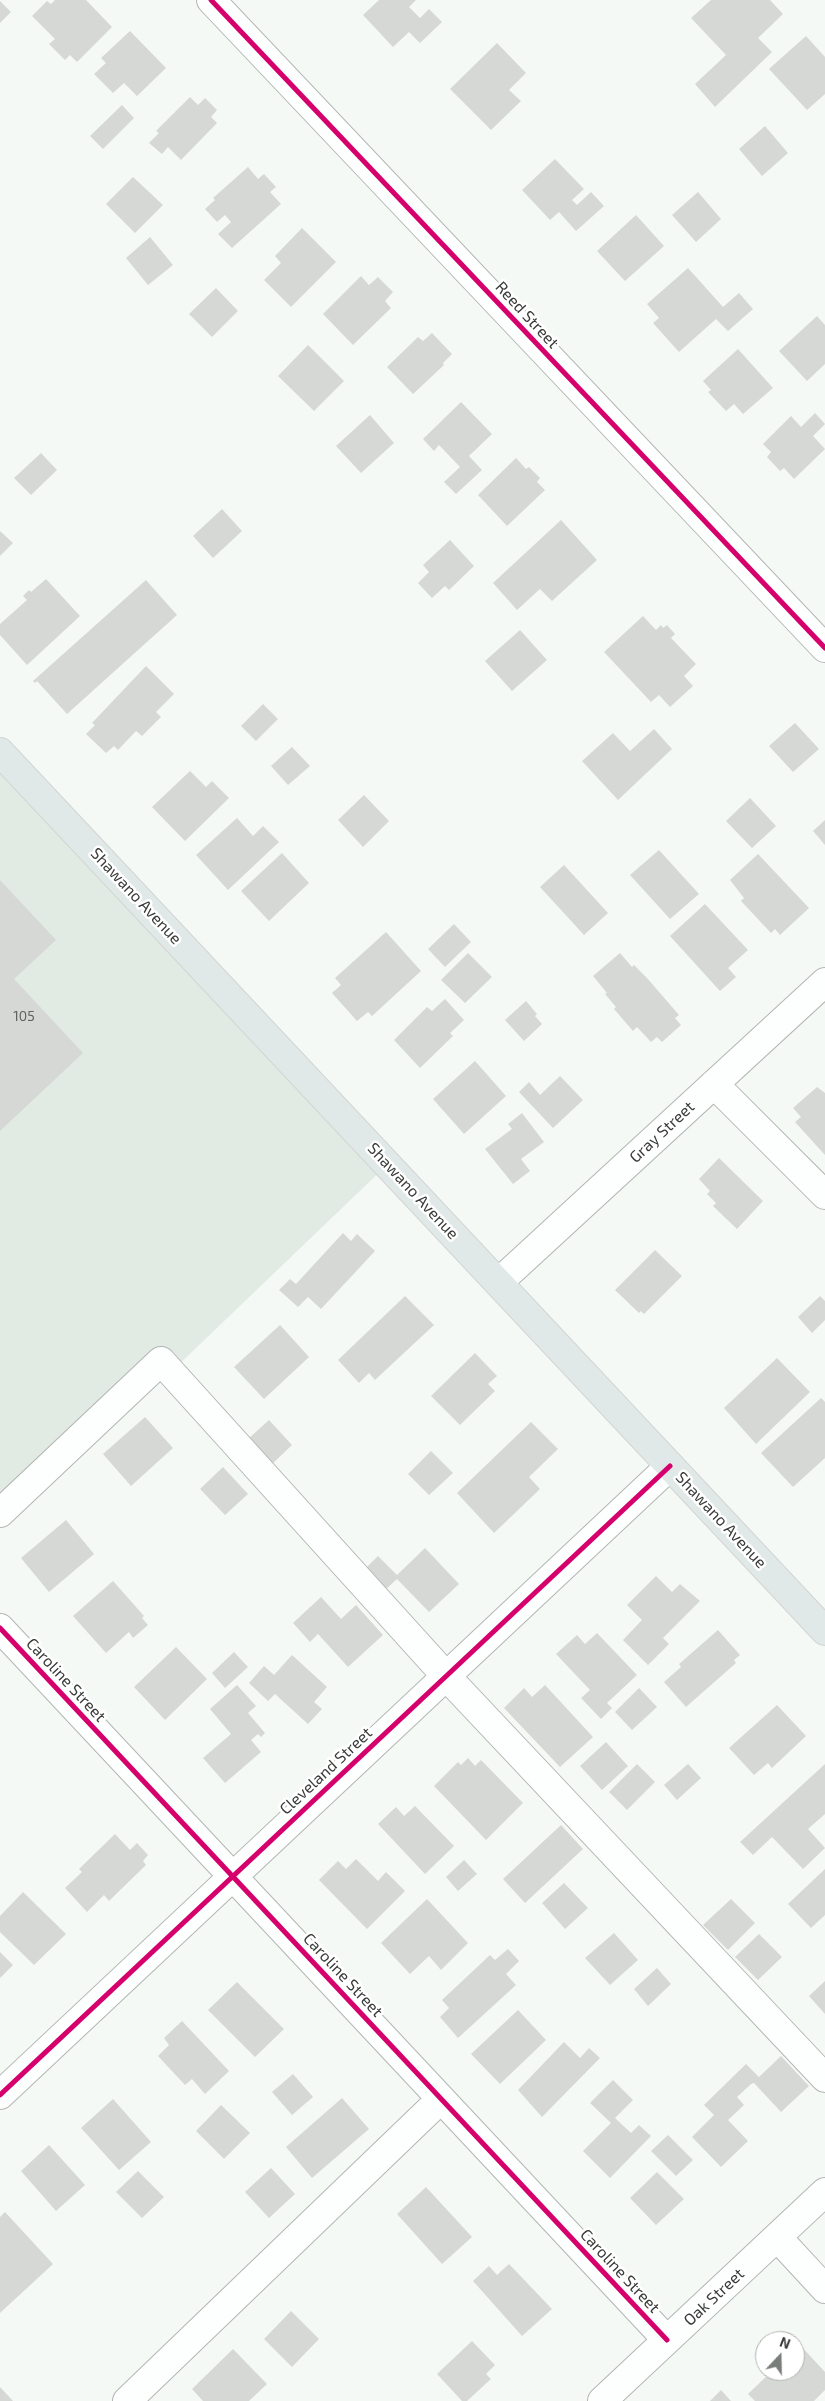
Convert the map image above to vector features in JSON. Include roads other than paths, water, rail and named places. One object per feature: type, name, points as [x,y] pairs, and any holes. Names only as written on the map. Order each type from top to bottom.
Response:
[{"type":"main road","name":"Shawano Avenue","points":[[0,752],[825,1631]]},
{"type":"street","name":"Reed Street","points":[[211,0],[825,648]]},
{"type":"street","name":"Gray Street","points":[[499,1282],[825,982]]},
{"type":"street","points":[[714,1084],[825,1195]]},
{"type":"street","points":[[0,1513],[161,1362],[446,1676],[825,2078]]},
{"type":"street","name":"Cleveland Street","points":[[0,2095],[670,1466]]},
{"type":"street","name":"Caroline Street","points":[[0,1628],[667,2340]]},
{"type":"street","points":[[127,2401],[441,2099]]},
{"type":"street","name":"Oak Street","points":[[602,2401],[825,2192]]},
{"type":"street","points":[[777,2237],[825,2289]]}]
